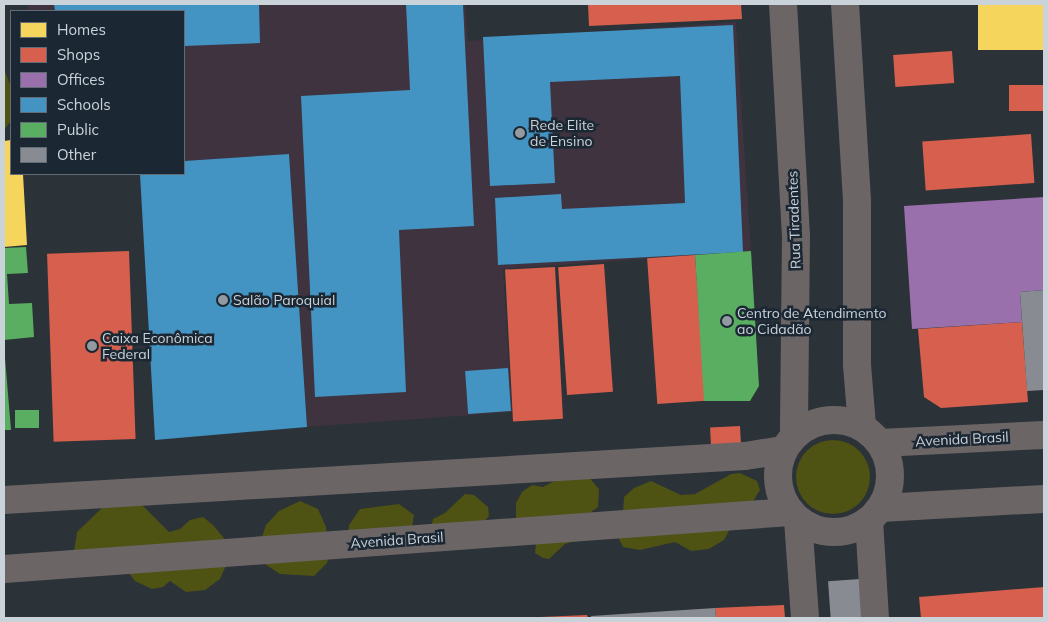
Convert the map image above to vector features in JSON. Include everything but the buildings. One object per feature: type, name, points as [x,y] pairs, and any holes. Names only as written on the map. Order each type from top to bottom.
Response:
[{"type":"main road","name":"Rua Tiradentes","points":[[783,4],[796,234],[789,443]]},
{"type":"main road","points":[[845,4],[857,203],[857,365],[871,435],[888,461],[891,480],[875,514],[875,618]]},
{"type":"main road","points":[[4,500],[745,456],[789,443],[821,421],[842,419],[871,435]]},
{"type":"main road","name":"Avenida Brasil","points":[[871,435],[1044,435]]},
{"type":"main road","points":[[789,443],[778,470],[778,482],[794,516],[805,618]]},
{"type":"main road","points":[[794,516],[809,527],[834,533],[846,531],[875,514],[1044,499]]},
{"type":"main road","name":"Avenida Brasil","points":[[4,570],[794,516]]},
{"type":"shaded area","points":[[28,4],[465,4],[468,41],[736,22],[751,251],[503,269],[512,412],[307,427],[289,154],[185,161],[185,10],[28,10]]},
{"type":"green space","points":[[4,69],[10,84],[10,122],[4,130]]},
{"type":"green space","points":[[826,440],[840,440],[854,446],[864,456],[870,470],[868,491],[854,508],[840,514],[826,514],[812,508],[802,498],[796,484],[796,470],[802,456],[812,446]]},
{"type":"green space","points":[[740,473],[757,481],[760,490],[747,511],[733,523],[724,540],[709,549],[691,551],[675,542],[640,550],[623,547],[615,531],[623,514],[624,497],[634,488],[651,481],[681,495],[695,494],[731,474]]},
{"type":"green space","points":[[565,475],[587,475],[599,489],[598,507],[591,512],[582,539],[565,544],[549,559],[543,558],[535,553],[536,543],[516,520],[516,503],[522,492],[532,485],[543,487]]},
{"type":"green space","points":[[465,494],[474,495],[488,507],[489,516],[483,523],[431,528],[433,519],[445,513]]},
{"type":"green space","points":[[125,501],[143,506],[169,532],[180,529],[190,520],[203,517],[213,525],[228,543],[228,561],[220,579],[205,590],[186,592],[170,581],[163,587],[152,589],[135,581],[129,573],[74,551],[77,532],[106,504]]},
{"type":"green space","points":[[300,501],[318,509],[326,527],[330,553],[327,563],[314,576],[280,574],[262,562],[260,543],[266,525],[279,511]]},
{"type":"green space","points":[[399,504],[414,515],[411,533],[348,534],[349,525],[360,509]]},
{"type":"place","name":"Rede Elite de Ensino","points":[[520,133]]},
{"type":"place","name":"Salão Paroquial","points":[[223,300]]},
{"type":"place","name":"Centro de Atendimento ao Cidadão","points":[[727,321]]},
{"type":"place","name":"Caixa Econômica Federal","points":[[92,346]]}]
